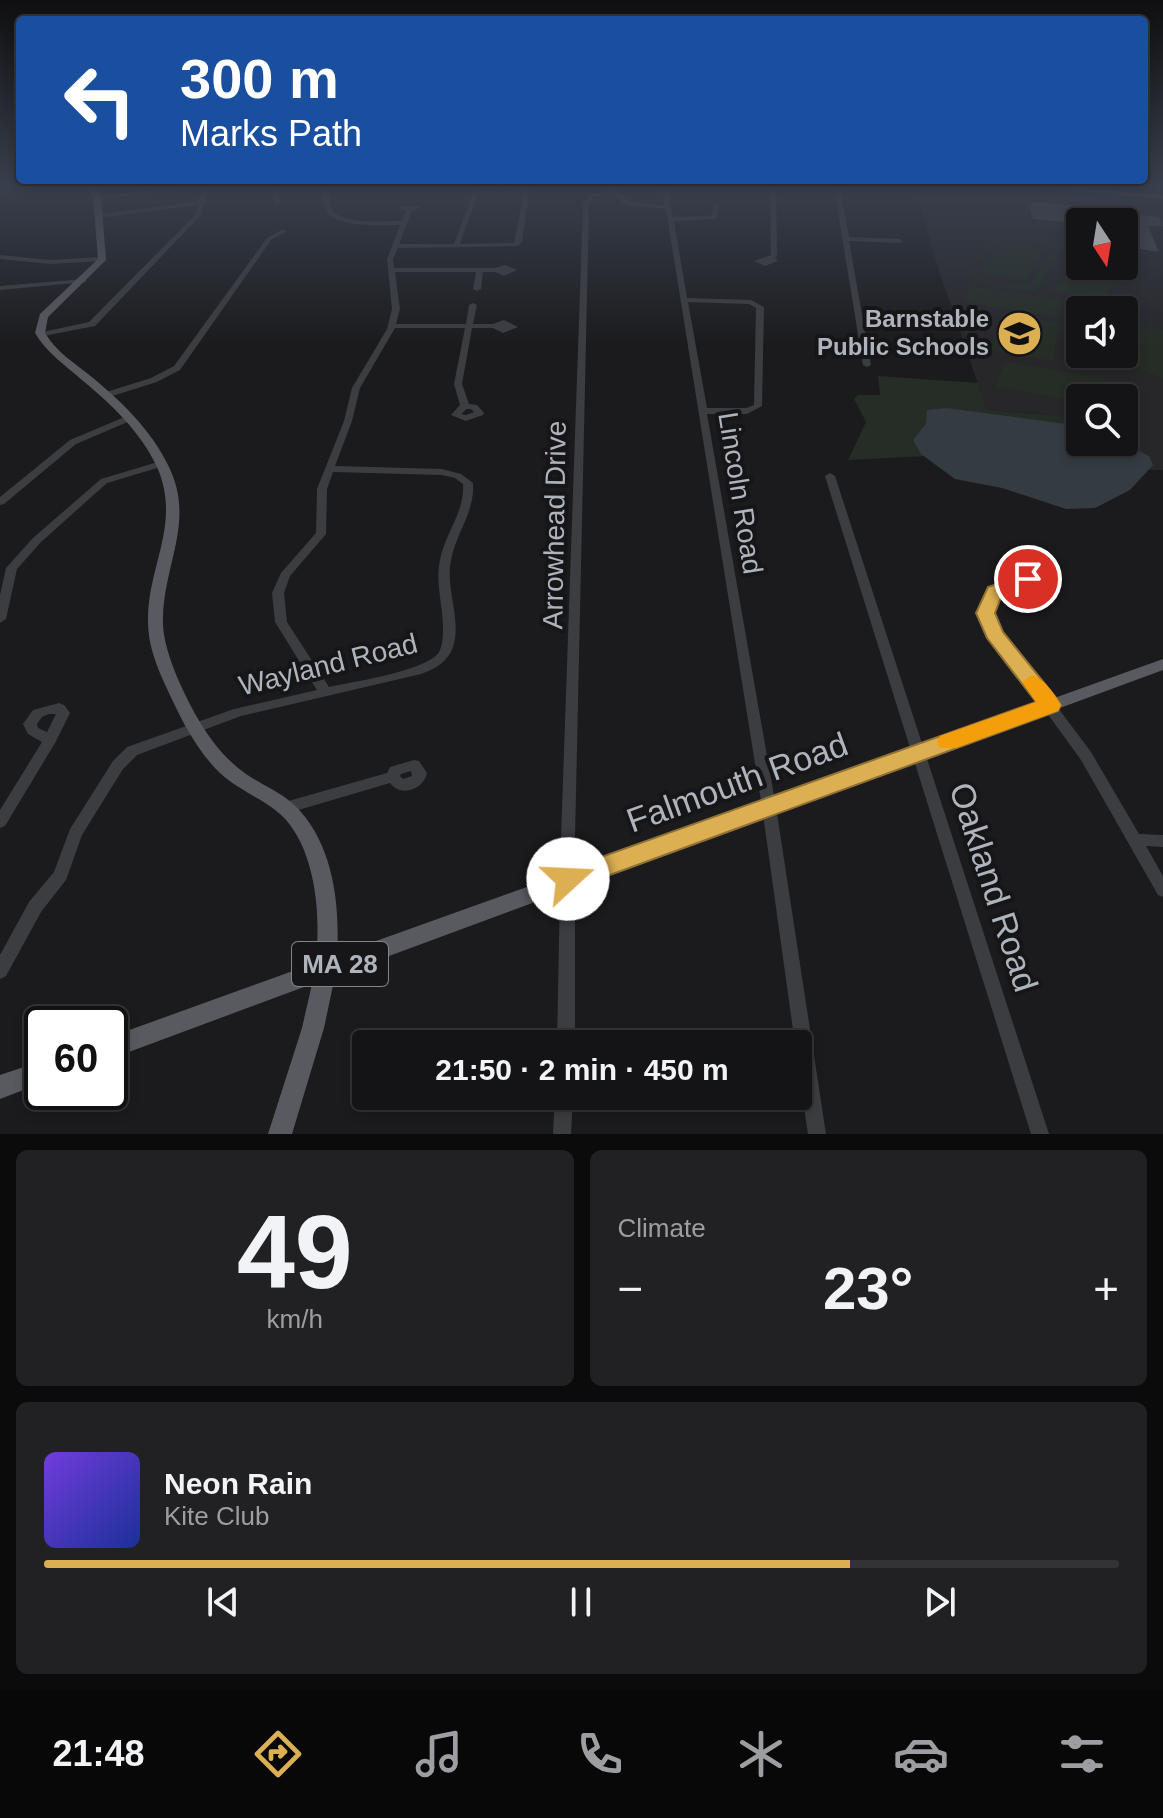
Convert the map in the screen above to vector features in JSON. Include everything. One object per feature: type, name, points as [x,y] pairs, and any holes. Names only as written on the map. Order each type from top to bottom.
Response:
[{"type":"main road","points":[[100,240],[102,259],[84,281],[43,316],[39,326],[41,335],[55,352],[106,395],[161,464],[172,494],[174,523],[156,604],[156,629],[167,670],[193,726],[209,751],[229,771],[285,808],[301,826],[323,881],[328,925],[324,970],[280,1134]]},
{"type":"main road","name":"Falmouth Road","points":[[128,1041],[1163,664]]},
{"type":"main road","points":[[0,1087],[24,1078]]},
{"type":"street","points":[[41,335],[92,324],[174,240]]},
{"type":"street","points":[[106,395],[154,380],[177,368],[268,240]]},
{"type":"street","points":[[326,693],[288,635],[277,608],[285,575],[322,530],[322,489],[359,382],[392,326],[395,302],[391,270],[396,240]]},
{"type":"street","points":[[456,246],[458,240]]},
{"type":"street","points":[[394,246],[517,245],[518,240]]},
{"type":"street","name":"Arrowhead Drive","points":[[568,879],[585,240]]},
{"type":"street","name":"Lincoln Road","points":[[674,240],[769,807],[817,1134]]},
{"type":"street","points":[[771,258],[774,255],[774,240]]},
{"type":"street","points":[[845,240],[867,365]]},
{"type":"street","points":[[870,240],[900,241]]},
{"type":"street","points":[[0,257],[50,262],[102,259]]},
{"type":"street","points":[[391,270],[496,270]]},
{"type":"street","points":[[477,289],[480,270]]},
{"type":"street","points":[[0,288],[84,281]]},
{"type":"street","points":[[684,300],[747,301],[760,307],[758,406],[747,411],[702,411]]},
{"type":"street","points":[[465,406],[458,384],[473,305]]},
{"type":"street","points":[[392,326],[494,326]]},
{"type":"street","points":[[0,502],[73,442],[127,419]]},
{"type":"street","points":[[0,619],[12,568],[37,540],[104,481],[161,464]]},
{"type":"street","name":"Wayland Road","points":[[0,971],[35,907],[61,875],[75,833],[118,765],[142,745],[193,726],[411,673],[427,667],[444,653],[449,631],[443,586],[445,559],[469,487],[462,478],[448,473],[329,469]]},
{"type":"street","name":"Oakland Road","points":[[830,476],[1040,1134]]},
{"type":"street","points":[[1028,579],[994,591],[986,613],[994,634],[1086,756],[1163,890]]},
{"type":"street","points":[[0,822],[50,740]]},
{"type":"street","points":[[285,808],[393,777]]},
{"type":"street","points":[[1134,840],[1163,841]]},
{"type":"street","points":[[566,1030],[568,879]]},
{"type":"street","points":[[562,1134],[563,1110]]},
{"type":"shaded area","points":[[930,240],[1066,240],[1066,280],[1138,280],[1138,240],[1163,240],[1163,470],[1145,470],[1123,456],[1138,456],[1138,384],[1066,384],[1066,420],[1060,416],[987,410]]},
{"type":"shaded area","points":[[990,240],[1006,240],[995,242],[974,269],[974,274],[999,285],[1031,283],[1053,249],[1033,240],[1064,245],[1035,291],[994,287],[966,273]]},
{"type":"shaded area","points":[[1002,241],[1046,249],[1026,281],[979,272]]},
{"type":"shaded area","points":[[1066,274],[1066,280],[1117,280],[1105,296],[1078,296],[1053,291]]},
{"type":"shaded area","points":[[971,286],[1064,301],[1058,318],[963,302]]},
{"type":"shaded area","points":[[1002,314],[1060,323],[1052,361],[990,350]]},
{"type":"shaded area","points":[[1138,324],[1163,330],[1163,378],[1136,368]]},
{"type":"shaded area","points":[[1005,361],[1127,384],[1066,384],[1066,399],[995,386]]},
{"type":"shaded area","points":[[878,376],[978,383],[987,410],[1060,416],[1066,420],[1066,443],[946,455],[848,460],[866,422],[854,399],[858,395],[880,395]]},
{"type":"shaded area","points":[[947,408],[1066,424],[1066,456],[1138,456],[1138,450],[1149,456],[1153,465],[1130,490],[1095,508],[1066,509],[1002,488],[955,479],[921,454],[913,440],[926,424],[927,410]]},
{"type":"building","points":[[1138,240],[1154,240],[1159,252],[1138,248]]},
{"type":"slow traffic","points":[[948,742],[1050,705],[1032,682]]},
{"type":"place","name":"Barnstable Public Schools","points":[[1020,333]]},
{"type":"route","points":[[568,879],[1050,705],[994,634],[986,613],[994,591],[1028,579]]}]
